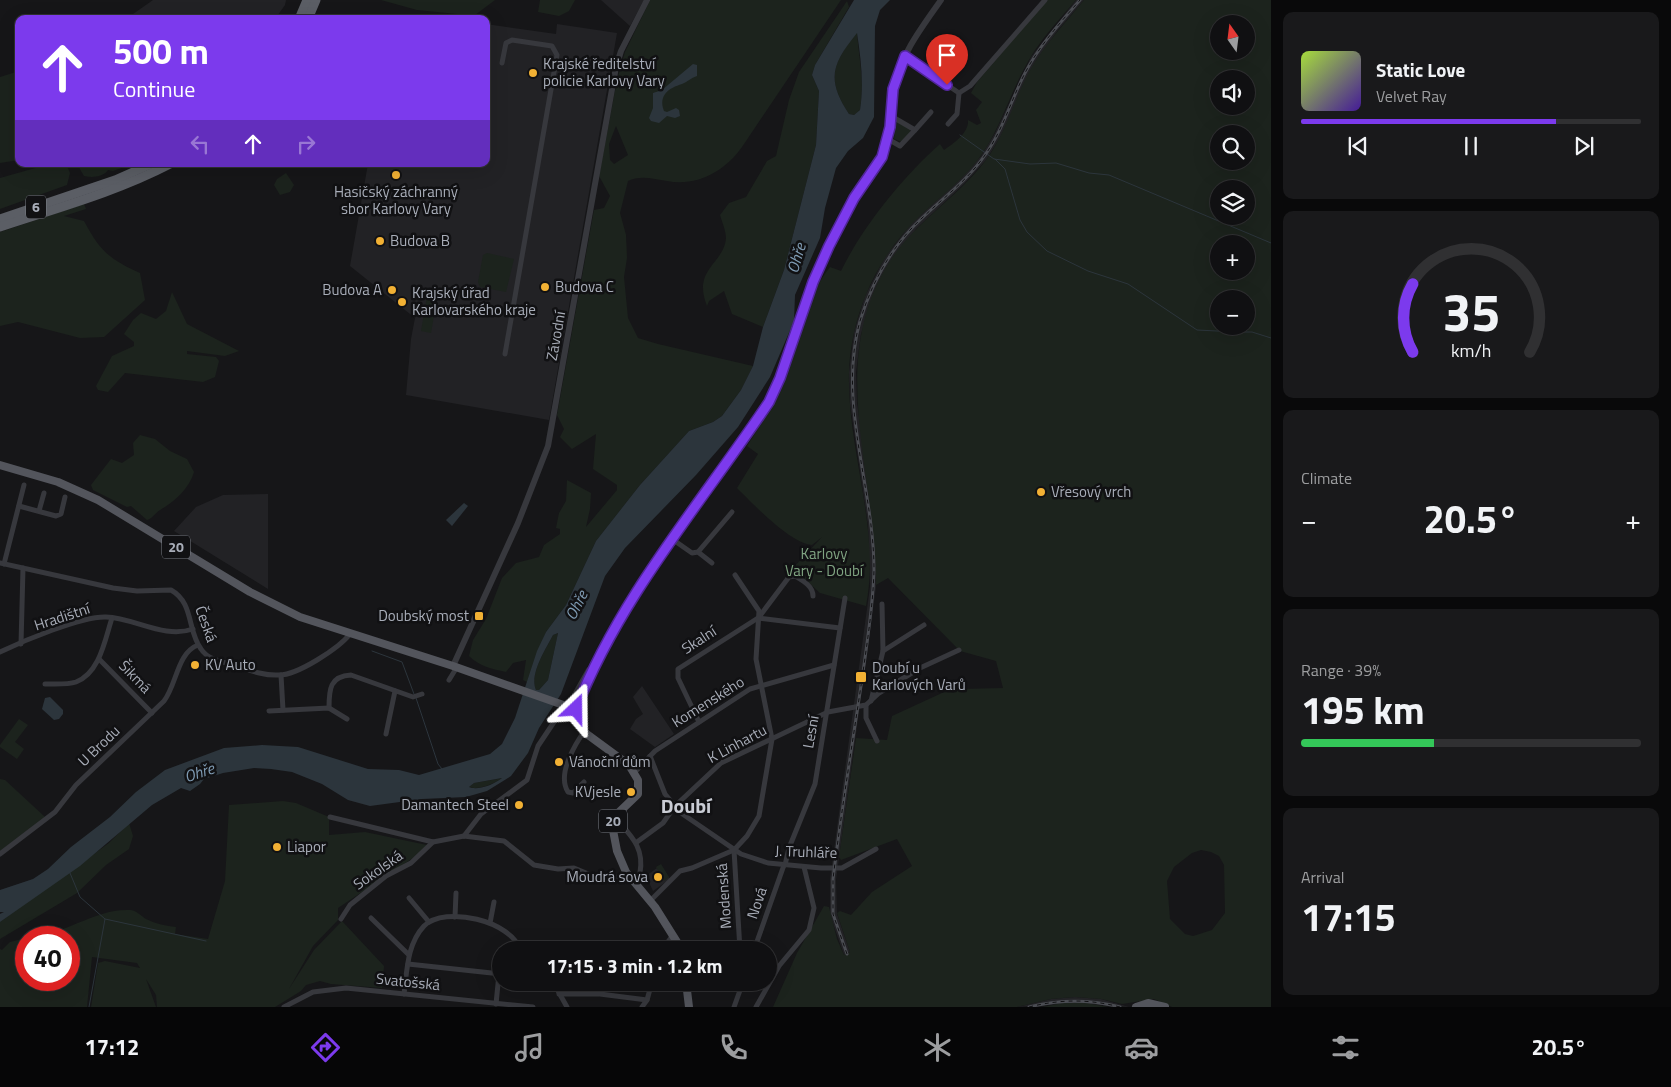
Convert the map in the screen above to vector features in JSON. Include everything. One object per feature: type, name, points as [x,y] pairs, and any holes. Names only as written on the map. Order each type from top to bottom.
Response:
[{"type":"highway","points":[[301,15],[307,0]]},
{"type":"highway","points":[[310,15],[316,0]]},
{"type":"highway","name":"6","points":[[93,192],[145,167]]},
{"type":"highway","name":"6","points":[[0,219],[144,177],[164,167]]},
{"type":"highway","name":"6","points":[[0,227],[73,198]]},
{"type":"main road","name":"20","points":[[0,465],[58,482],[93,498],[267,601],[300,617],[455,667],[568,709]]},
{"type":"main road","points":[[568,709],[577,721],[583,734]]},
{"type":"main road","points":[[568,709],[583,734],[629,765],[633,771]]},
{"type":"main road","name":"20","points":[[633,771],[639,785],[638,794],[618,811],[612,825],[617,851],[626,872],[650,900],[677,941]]},
{"type":"main road","points":[[687,991],[689,1007]]},
{"type":"main road","points":[[1136,1007],[1148,1003],[1165,1007]]},
{"type":"street","name":"Závodní","points":[[455,667],[518,523],[548,446],[616,67],[621,51],[647,0]]},
{"type":"street","points":[[464,836],[481,814],[527,780],[538,746],[558,716],[568,709],[672,539],[769,402],[780,378],[813,282],[854,198],[880,161],[888,139],[893,89],[905,56],[940,0]]},
{"type":"street","points":[[959,93],[970,86],[1045,0]]},
{"type":"street","points":[[502,62],[506,43],[512,40],[552,46],[556,52],[505,354]]},
{"type":"street","points":[[905,56],[959,93]]},
{"type":"street","points":[[948,124],[957,114],[959,93]]},
{"type":"street","points":[[888,139],[900,146],[931,112]]},
{"type":"street","points":[[891,116],[916,130]]},
{"type":"street","points":[[2,563],[24,485]]},
{"type":"street","points":[[39,511],[44,493]]},
{"type":"street","points":[[19,506],[56,516],[61,514],[65,498]]},
{"type":"street","points":[[672,539],[692,553],[698,552],[732,512]]},
{"type":"street","points":[[698,552],[712,564]]},
{"type":"street","name":"Česká","points":[[2,563],[113,588],[171,590],[184,601],[198,645],[204,653],[214,660],[268,675],[281,676]]},
{"type":"street","points":[[21,644],[23,568]]},
{"type":"street","points":[[650,900],[680,871],[692,868],[734,850],[747,836],[760,816],[772,739],[756,659],[758,612],[735,575]]},
{"type":"street","points":[[758,618],[789,577],[795,576],[805,582],[813,591],[813,596]]},
{"type":"street","name":"Lesní","points":[[785,865],[789,848],[815,784],[845,598]]},
{"type":"street","points":[[877,741],[866,718],[882,651],[882,604]]},
{"type":"street","name":"Hradištní","points":[[0,652],[84,621],[112,618],[174,632],[193,629]]},
{"type":"street","name":"Šikmá","points":[[44,684],[77,682],[99,659],[112,618]]},
{"type":"street","points":[[758,618],[840,628]]},
{"type":"street","name":"Skalní","points":[[699,722],[678,678],[678,669],[758,618]]},
{"type":"street","points":[[882,651],[924,625]]},
{"type":"street","points":[[283,710],[281,676],[292,673],[342,644],[350,634]]},
{"type":"street","name":"U Brodu","points":[[0,854],[55,812],[76,785],[152,713],[170,693],[185,653],[198,645]]},
{"type":"street","name":"K Linhartu","points":[[637,842],[663,823],[675,806],[712,769],[828,712],[868,704],[879,693],[912,673],[959,650]]},
{"type":"street","name":"Šikmá","points":[[99,659],[152,713]]},
{"type":"street","name":"Komenského","points":[[633,771],[650,756],[699,722],[760,685],[834,665]]},
{"type":"street","points":[[449,680],[455,667]]},
{"type":"street","points":[[329,708],[331,685],[336,678],[343,675],[351,675],[415,696],[422,694]]},
{"type":"street","points":[[386,734],[395,691]]},
{"type":"street","points":[[269,711],[329,708],[347,719]]},
{"type":"street","points":[[583,734],[564,777],[564,786],[568,792],[573,793],[584,782]]},
{"type":"street","name":"Modenská","points":[[650,756],[665,794],[675,806],[734,850],[739,941]]},
{"type":"street","name":"Sokolská","points":[[330,817],[433,842],[464,836],[504,841],[534,865],[558,869],[574,868],[598,878],[619,877],[626,872]]},
{"type":"street","points":[[620,824],[637,842],[642,865],[640,873],[633,880]]},
{"type":"street","name":"Sokolská","points":[[341,919],[350,905],[386,876],[411,863],[433,842]]},
{"type":"street","name":"J. Truhláře","points":[[734,850],[761,862],[804,867],[842,868],[876,849]]},
{"type":"street","name":"Nová","points":[[757,941],[785,865]]},
{"type":"street","points":[[756,1007],[779,966],[809,930],[814,908],[804,867]]},
{"type":"street","points":[[455,917],[456,893]]},
{"type":"street","points":[[409,898],[429,922]]},
{"type":"street","points":[[490,923],[494,902]]},
{"type":"street","points":[[404,994],[409,955],[419,933],[429,922],[440,917],[455,917],[490,923],[510,934],[517,941]]},
{"type":"street","points":[[372,918],[409,955]]},
{"type":"street","points":[[669,941],[673,935]]},
{"type":"street","points":[[408,964],[492,973]]},
{"type":"street","name":"Svatošská","points":[[284,1007],[313,992],[346,988],[533,1007]]},
{"type":"street","points":[[496,1004],[498,991]]},
{"type":"street","points":[[558,991],[567,1007]]},
{"type":"street","points":[[646,1007],[650,991]]},
{"type":"street","points":[[734,1007],[740,991]]},
{"type":"street","points":[[559,994],[600,994],[647,1000]]},
{"type":"street","points":[[299,999],[302,1006]]},
{"type":"street","points":[[642,1007],[647,1000]]},
{"type":"shaded area","points":[[153,0],[286,0],[285,5],[278,15],[132,15]]},
{"type":"shaded area","points":[[601,0],[644,0],[630,26]]},
{"type":"shaded area","points":[[1076,0],[1084,0],[1058,30],[1036,61],[1001,136],[986,160],[964,184],[916,229],[877,285],[861,334],[856,372],[857,403],[874,524],[876,587],[836,880],[837,914],[850,952],[844,955],[830,915],[830,879],[870,587],[868,525],[850,404],[849,372],[854,332],[865,296],[885,257],[911,224],[960,179],[981,156],[995,133],[1031,57]]},
{"type":"shaded area","points":[[557,24],[617,33],[549,420],[406,395],[411,339],[415,318],[350,266],[367,167],[490,167],[490,25],[556,34]]},
{"type":"shaded area","points":[[268,494],[268,589],[174,531],[196,507],[223,495]]},
{"type":"shaded area","points":[[642,686],[674,734],[655,747],[630,729],[636,719],[643,714],[633,697]]},
{"type":"shaded area","name":"Moudrá sova","points":[[661,865],[670,879],[653,891],[646,876]]},
{"type":"shaded area","points":[[1075,997],[1101,999],[1129,1007],[1075,1003],[1017,1007],[1051,999]]},
{"type":"green space","points":[[381,0],[495,0],[475,15],[467,15],[417,10]]},
{"type":"green space","points":[[540,0],[575,0],[569,11],[559,16],[538,12]]},
{"type":"green space","points":[[650,0],[841,0],[742,147],[719,170],[689,182],[642,178],[628,181],[620,213],[626,235],[627,258],[624,277],[628,318],[638,338],[753,366],[741,390],[722,416],[713,422],[689,431],[640,485],[596,541],[566,605],[546,632],[527,682],[523,680],[526,660],[513,663],[506,672],[481,665],[469,656],[473,640],[486,619],[502,578],[516,563],[539,557],[544,545],[560,534],[560,529],[556,528],[559,513],[566,501],[567,480],[591,493],[586,527],[617,490],[617,485],[593,469],[596,434],[572,449],[560,437],[564,429],[557,415],[594,210],[604,208],[610,196],[599,176],[617,80],[625,52]],"holes":[[[616,126],[628,155],[614,164],[610,160],[609,144]]]},
{"type":"green space","name":"Karlovy Vary - Doubí","points":[[1047,0],[1076,0],[1029,59],[994,134],[976,163],[905,231],[879,267],[869,287],[855,329],[849,373],[853,431],[867,519],[869,577],[866,606],[820,593],[793,568],[822,537],[812,545],[794,538],[783,531],[737,488],[758,454],[747,446],[779,390],[789,367],[808,307],[821,280],[830,267],[841,271],[860,237],[884,203],[926,157],[940,144],[944,150],[956,141],[966,129],[968,120],[977,125],[981,123],[976,110],[982,102],[971,93],[977,82]]},
{"type":"green space","points":[[1084,0],[1271,0],[1271,1007],[1172,1007],[1154,999],[1122,1004],[1101,999],[1075,997],[1051,999],[1017,1007],[773,1007],[797,953],[824,906],[829,907],[837,939],[844,955],[850,952],[837,913],[840,911],[851,915],[872,892],[912,866],[897,839],[841,860],[839,857],[856,738],[887,740],[892,716],[942,693],[961,689],[1003,688],[996,661],[960,651],[888,578],[876,585],[874,544],[859,420],[857,379],[861,339],[871,299],[890,261],[924,221],[963,186],[986,160],[999,139],[1029,72],[1048,43]],"holes":[[[1201,850],[1211,852],[1219,856],[1224,865],[1225,913],[1212,930],[1193,936],[1185,934],[1170,919],[1167,881],[1174,867],[1192,853]]]},
{"type":"green space","points":[[847,1],[849,7],[815,65],[812,75],[819,91],[816,145],[784,270],[763,327],[732,314],[724,291],[709,301],[707,306],[703,294],[703,283],[710,268],[724,247],[726,238],[720,215],[729,203],[746,197],[767,161],[776,156],[789,100],[799,72]]},
{"type":"green space","points":[[857,32],[862,90],[860,110],[854,115],[849,114],[837,91],[835,72],[842,53]]},
{"type":"green space","points":[[15,72],[15,161],[0,163],[0,77]]},
{"type":"green space","points":[[895,120],[910,128],[910,133],[902,142],[894,139]]},
{"type":"green space","points":[[39,167],[67,167],[70,173],[67,185],[0,209],[0,178]]},
{"type":"green space","points":[[79,167],[124,167],[113,171],[108,170],[101,176],[84,176]]},
{"type":"green space","points":[[286,173],[294,185],[290,192],[280,195],[274,185],[277,179]]},
{"type":"green space","points":[[84,204],[86,209],[64,216],[84,221],[95,240],[106,253],[120,263],[140,273],[145,300],[104,337],[80,338],[18,322],[0,326],[0,232]]},
{"type":"green space","points":[[487,253],[514,259],[506,292],[480,287],[478,282],[483,255]]},
{"type":"green space","points":[[428,291],[438,292],[431,333],[421,331]]},
{"type":"green space","points":[[172,292],[187,324],[239,351],[225,356],[187,351],[187,354],[216,357],[219,361],[215,377],[203,382],[125,373],[108,392],[98,390],[96,386],[112,356],[134,346],[134,342],[124,334],[133,320],[141,313],[156,319],[166,311]]},
{"type":"green space","points":[[140,435],[155,439],[170,451],[187,459],[194,472],[189,484],[181,494],[147,520],[131,506],[127,507],[93,490],[91,485],[111,459],[122,463],[134,455],[133,443]]},
{"type":"green space","points":[[558,633],[548,680],[539,690],[536,690],[534,684],[536,669],[553,635]]},
{"type":"green space","points":[[19,719],[28,725],[15,742],[24,749],[17,759],[0,747],[0,745]]},
{"type":"green space","points":[[503,778],[482,787],[469,787],[474,783]]},
{"type":"green space","points":[[0,779],[5,780],[45,817],[0,851]]},
{"type":"green space","points":[[283,801],[296,803],[329,817],[329,835],[365,832],[427,845],[422,852],[338,908],[338,920],[313,946],[289,989],[314,950],[342,921],[384,966],[382,988],[331,984],[320,981],[306,985],[301,991],[275,1007],[157,1007],[156,995],[146,979],[156,1007],[91,1007],[98,963],[105,961],[140,968],[137,963],[92,957],[87,1007],[0,1007],[0,949],[2,950],[10,942],[15,941],[15,991],[80,991],[80,926],[70,926],[105,913],[130,910],[154,922],[176,927],[175,934],[208,939],[225,881],[229,805]]},
{"type":"green space","points":[[129,823],[133,836],[129,849],[106,865],[77,893],[22,926],[15,926],[15,930],[0,939],[0,922],[109,843]]},
{"type":"green space","points":[[661,864],[669,877],[664,881],[656,867]]},
{"type":"green space","points":[[1062,1003],[1086,1003],[1108,1007],[1043,1007]]},
{"type":"water","name":"Ohře","points":[[854,0],[890,0],[880,10],[875,26],[874,117],[863,138],[848,151],[836,168],[825,208],[820,238],[795,295],[794,321],[770,377],[738,427],[696,475],[625,548],[605,576],[561,694],[539,728],[528,753],[511,776],[487,791],[466,797],[422,799],[370,806],[348,800],[322,784],[292,772],[254,768],[223,773],[204,779],[190,791],[181,788],[152,805],[80,866],[0,922],[0,914],[4,912],[0,912],[0,890],[33,879],[48,869],[71,847],[110,817],[136,792],[165,770],[224,748],[262,745],[298,747],[368,769],[399,770],[419,775],[490,754],[502,744],[515,718],[537,651],[546,632],[566,605],[596,541],[640,485],[689,431],[713,422],[722,416],[741,390],[753,366],[763,327],[784,270],[816,145],[819,91],[812,75],[815,65]],"holes":[[[857,33],[862,91],[860,110],[854,115],[849,114],[837,91],[835,72],[842,54]],[[558,633],[548,680],[539,690],[536,690],[534,684],[536,669],[553,635]],[[502,778],[486,786],[469,787],[474,783]]]},
{"type":"water","points":[[693,64],[697,65],[697,76],[669,90],[662,101],[664,111],[667,112],[676,108],[679,110],[680,116],[675,118],[667,116],[659,123],[651,121],[649,118],[653,108],[653,93],[662,90]]},
{"type":"water","points":[[464,503],[468,506],[452,526],[446,520]]},
{"type":"water","points":[[50,697],[63,710],[63,714],[59,719],[54,720],[42,709],[45,698]]},
{"type":"waterway","points":[[960,135],[994,159],[1030,164],[1056,163],[1089,173],[1109,175],[1271,243]]},
{"type":"waterway","points":[[995,159],[1005,169],[1020,220],[1027,232],[1047,251],[1088,271],[1128,284],[1197,330],[1210,331]]},
{"type":"waterway","points":[[1255,333],[1271,338]]},
{"type":"waterway","points":[[372,651],[402,662],[414,694]]},
{"type":"waterway","points":[[416,698],[438,764],[442,769]]},
{"type":"waterway","points":[[70,873],[80,897],[105,919],[89,1007]]},
{"type":"waterway","points":[[105,919],[206,941]]},
{"type":"railway","points":[[847,954],[833,914],[833,879],[868,638],[874,570],[869,508],[858,445],[852,383],[854,352],[860,321],[870,293],[900,241],[963,181],[978,164],[997,135],[1020,83],[1037,53],[1080,0]]},
{"type":"railway","points":[[1029,1007],[1075,1001],[1097,1002],[1120,1007]]},
{"type":"place","name":"Krajské ředitelství policie Karlovy Vary","points":[[533,73]]},
{"type":"place","name":"Hasičský záchranný sbor Karlovy Vary","points":[[396,175]]},
{"type":"place","name":"Budova B","points":[[380,241]]},
{"type":"place","name":"Budova C","points":[[545,287]]},
{"type":"place","name":"Budova A","points":[[392,290]]},
{"type":"place","name":"Krajský úřad Karlovarského kraje","points":[[402,302]]},
{"type":"place","name":"Vřesový vrch","points":[[1041,492]]},
{"type":"place","name":"Doubský most","points":[[479,616]]},
{"type":"place","name":"KV Auto","points":[[195,665]]},
{"type":"place","name":"Doubí u Karlových Varů","points":[[861,677]]},
{"type":"place","name":"Vánoční dům","points":[[559,762]]},
{"type":"place","name":"KVjesle","points":[[631,792]]},
{"type":"place","name":"Damantech Steel","points":[[519,805]]},
{"type":"place","name":"Liapor","points":[[277,847]]},
{"type":"place","name":"Moudrá sova","points":[[658,877]]},
{"type":"district","name":"Doubí","points":[[686,806]]},
{"type":"route","points":[[576,709],[596,661],[651,569],[716,480],[769,402],[780,378],[813,282],[829,246],[854,198],[882,157],[890,127],[893,89],[905,56],[947,85]]}]
